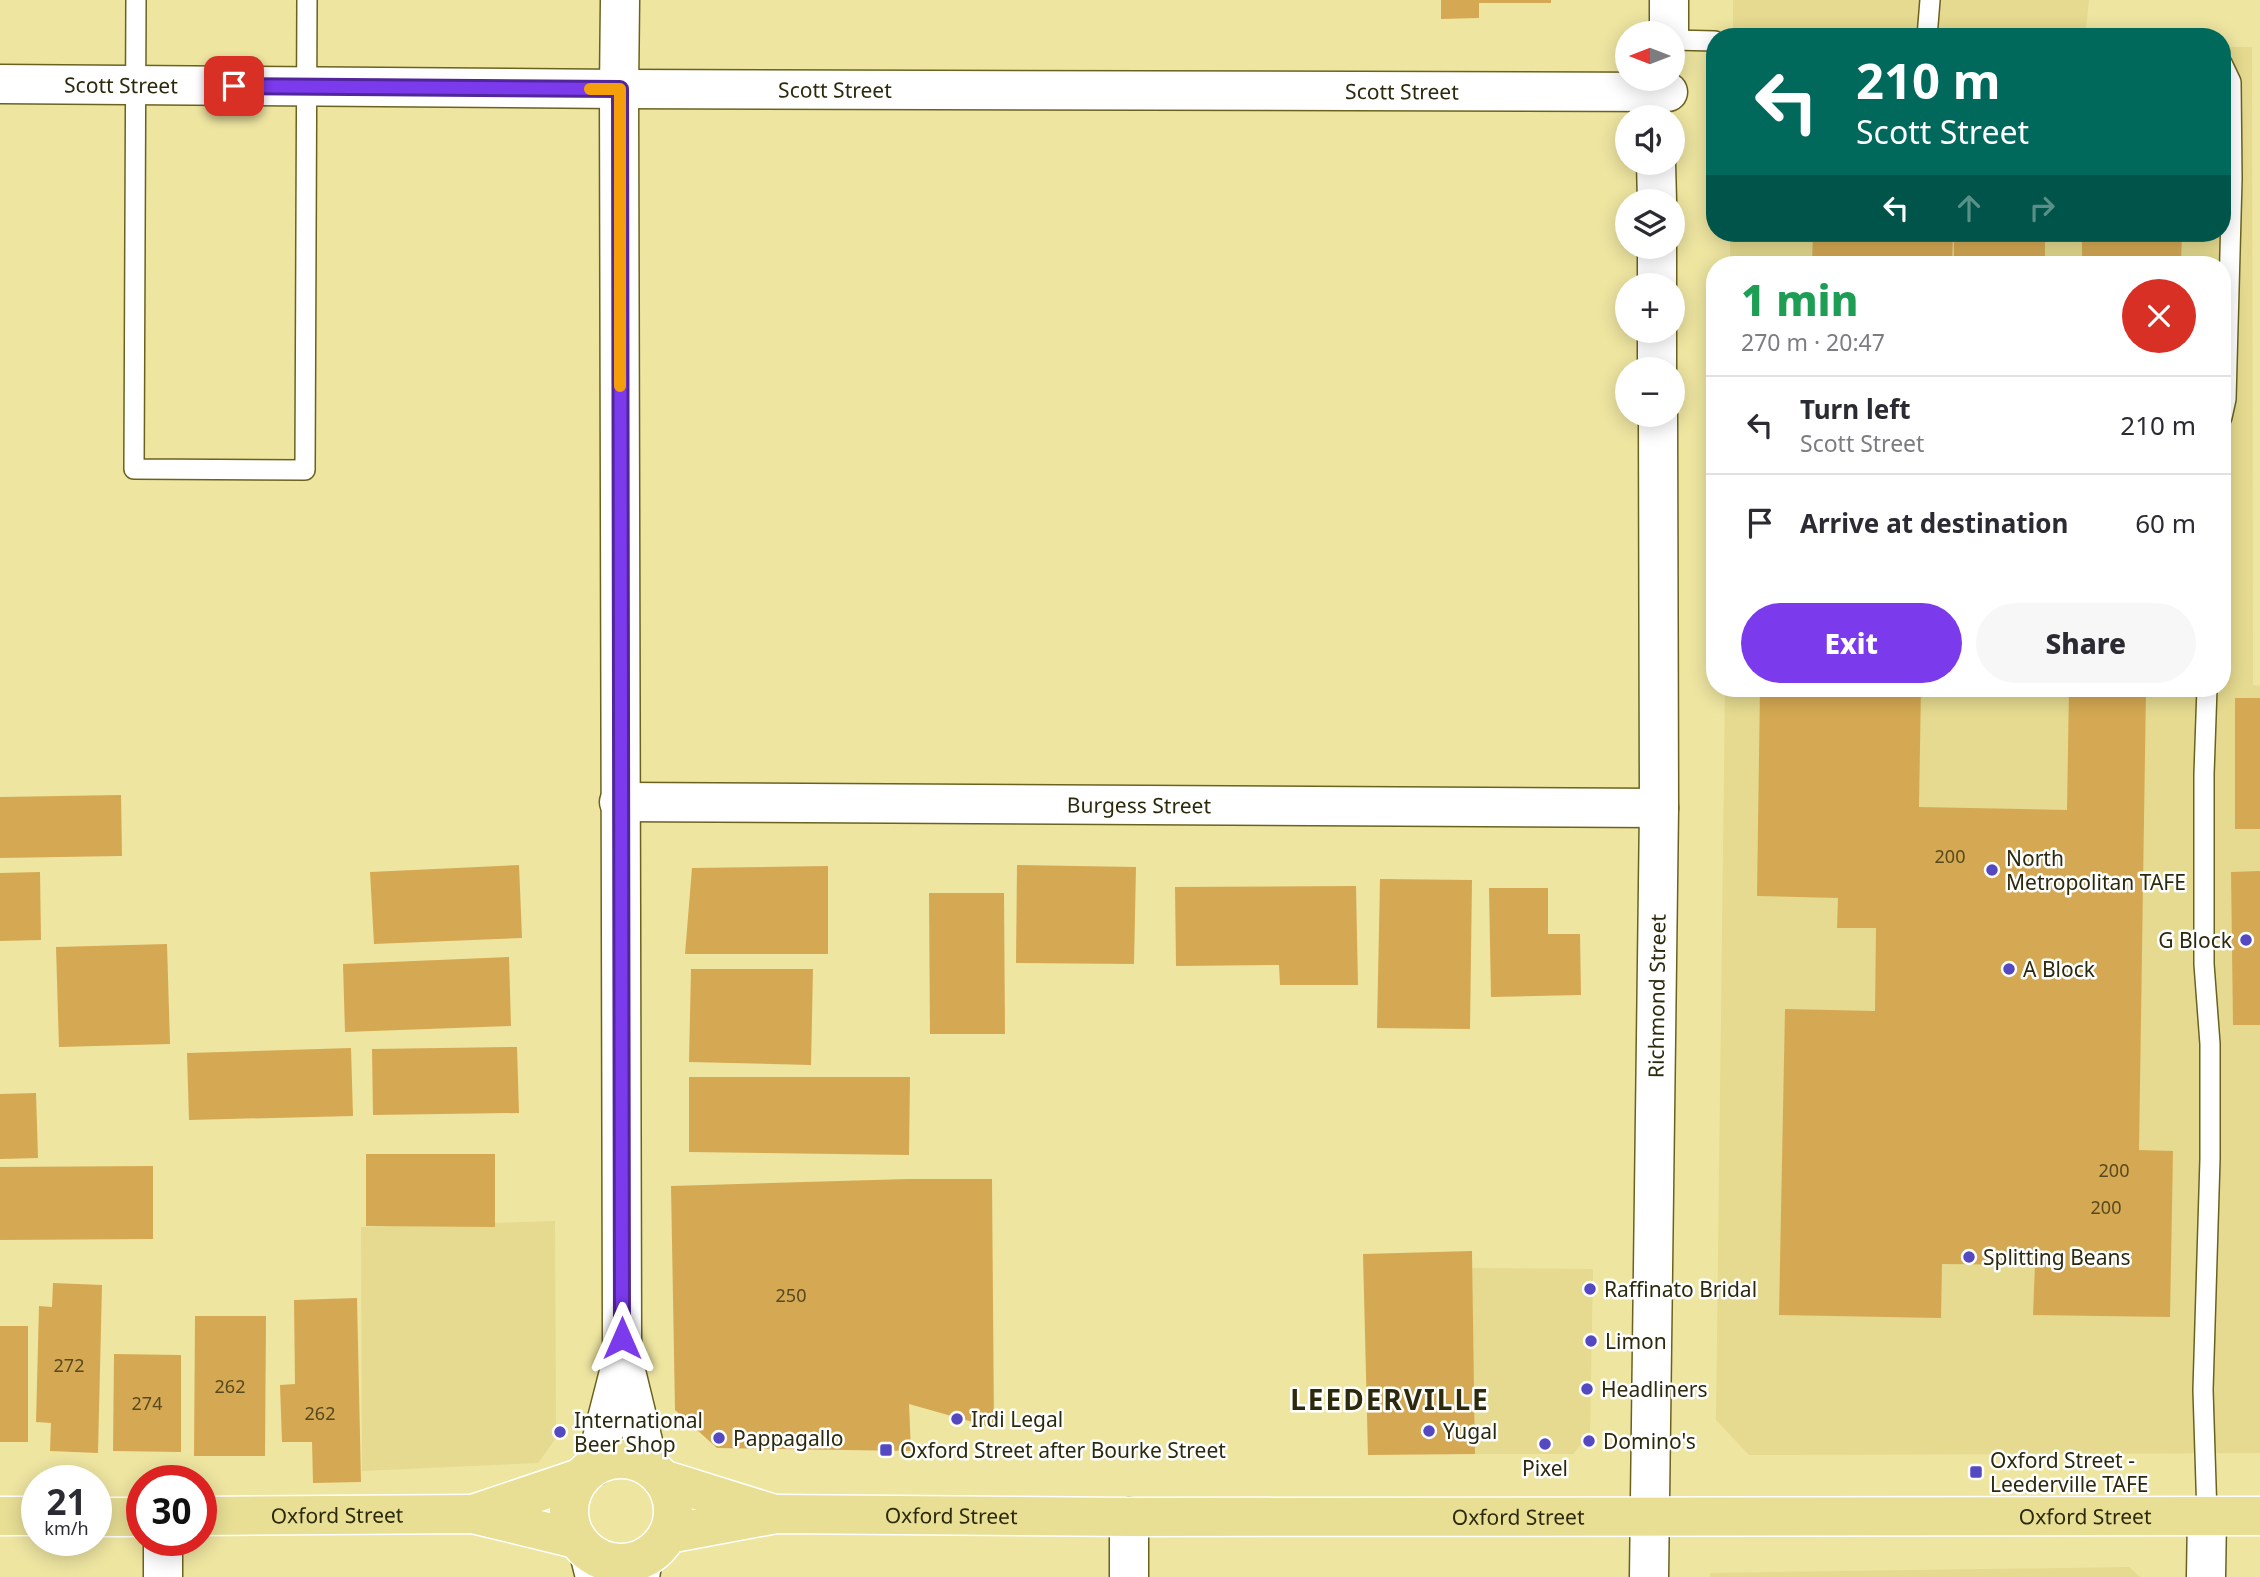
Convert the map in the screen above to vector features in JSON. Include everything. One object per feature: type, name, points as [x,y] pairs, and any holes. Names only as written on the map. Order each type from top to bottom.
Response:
[{"type":"main road","points":[[622,1458],[636,1461],[656,1473],[670,1492],[673,1505],[650,1557],[615,1564],[587,1556],[570,1524],[568,1507],[572,1492],[588,1472],[608,1460],[622,1458]]},
{"type":"main road","name":"Oxford Street","points":[[217,1516],[473,1514],[588,1472]]},
{"type":"main road","name":"Oxford Street","points":[[656,1473],[776,1514],[1129,1517],[2260,1516]]},
{"type":"main road","name":"Oxford Street","points":[[473,1514],[587,1556]]},
{"type":"main road","name":"Oxford Street","points":[[650,1557],[776,1514]]},
{"type":"main road","points":[[0,1516],[21,1517]]},
{"type":"street","points":[[620,0],[623,1359],[656,1473]]},
{"type":"street","points":[[1669,0],[1669,21]]},
{"type":"street","name":"Scott Street","points":[[0,84],[1666,96]]},
{"type":"street","name":"Richmond Street","points":[[1649,1577],[1659,808],[1658,427]]},
{"type":"street","name":"Burgess Street","points":[[620,802],[1659,808]]},
{"type":"street","points":[[588,1472],[623,1359]]},
{"type":"street","points":[[2206,1577],[2207,1516]]},
{"type":"street","points":[[1129,1517],[1129,1577]]},
{"type":"street","points":[[163,1556],[163,1577]]},
{"type":"lane","points":[[136,0],[134,469],[292,470],[305,470],[307,0]]},
{"type":"lane","points":[[1928,28],[1930,0]]},
{"type":"lane","points":[[1685,40],[1706,41]]},
{"type":"lane","points":[[2231,82],[2231,216]]},
{"type":"lane","points":[[2207,697],[2204,964],[2210,1044],[2210,1159],[2203,1390],[2207,1516]]},
{"type":"shaded area","points":[[1733,0],[2089,0],[2086,28],[1733,28]]},
{"type":"shaded area","name":"North Metropolitan TAFE","points":[[2231,47],[2252,47],[2253,685],[2260,686],[2260,1453],[1749,1455],[1716,1420],[1725,697],[2231,697],[2231,256],[1730,256],[1730,242],[2231,242]]},
{"type":"shaded area","points":[[555,1221],[556,1438],[538,1463],[362,1471],[361,1227]]},
{"type":"shaded area","points":[[1472,1268],[1593,1269],[1590,1434],[1573,1454],[1475,1454]]},
{"type":"shaded area","points":[[2129,1567],[2140,1577],[1710,1577],[1710,1573]]},
{"type":"building","points":[[1441,0],[1551,0],[1551,3],[1479,3],[1479,18],[1441,19]]},
{"type":"building","points":[[1813,242],[1953,242],[1952,256],[1812,256]]},
{"type":"building","points":[[1954,242],[2045,242],[2045,256],[1954,256]]},
{"type":"building","points":[[2082,242],[2182,242],[2181,256],[2082,256]]},
{"type":"building","name":"A Block","points":[[1760,697],[1921,697],[1919,807],[2067,810],[2069,697],[2146,697],[2139,1150],[2173,1151],[2170,1317],[2033,1315],[2035,1265],[1942,1264],[1941,1318],[1779,1315],[1785,1009],[1875,1011],[1876,928],[1837,928],[1838,898],[1757,896]]},
{"type":"building","points":[[2235,698],[2260,698],[2260,829],[2235,829]]},
{"type":"building","points":[[121,795],[122,856],[0,858],[0,797]]},
{"type":"building","points":[[519,865],[522,938],[374,944],[370,872]]},
{"type":"building","points":[[1017,865],[1136,867],[1134,964],[1016,963]]},
{"type":"building","points":[[828,866],[828,954],[685,954],[692,868]]},
{"type":"building","name":"G Block","points":[[2260,871],[2260,1025],[2233,1025],[2231,872]]},
{"type":"building","points":[[40,872],[41,940],[0,941],[0,873]]},
{"type":"building","points":[[1380,879],[1472,880],[1470,1029],[1377,1028]]},
{"type":"building","points":[[1356,886],[1358,985],[1280,985],[1279,965],[1176,966],[1175,887]]},
{"type":"building","points":[[1489,888],[1548,888],[1548,934],[1580,934],[1581,995],[1491,997]]},
{"type":"building","points":[[929,893],[1004,893],[1005,1034],[930,1034]]},
{"type":"building","points":[[167,944],[170,1044],[59,1047],[56,947]]},
{"type":"building","points":[[509,957],[511,1026],[345,1032],[343,964]]},
{"type":"building","points":[[691,969],[813,969],[811,1065],[689,1062]]},
{"type":"building","points":[[517,1047],[519,1113],[373,1115],[372,1049]]},
{"type":"building","points":[[351,1048],[353,1116],[189,1120],[187,1053]]},
{"type":"building","points":[[689,1077],[910,1077],[909,1155],[689,1152]]},
{"type":"building","points":[[36,1093],[38,1158],[0,1159],[0,1094]]},
{"type":"building","points":[[366,1154],[495,1154],[495,1227],[366,1226]]},
{"type":"building","points":[[153,1166],[153,1239],[0,1240],[0,1167]]},
{"type":"building","points":[[992,1179],[994,1428],[909,1404],[911,1451],[717,1448],[675,1410],[671,1186]]},
{"type":"building","points":[[1472,1251],[1475,1454],[1368,1455],[1363,1254]]},
{"type":"building","points":[[53,1283],[102,1285],[98,1453],[50,1451],[51,1423],[36,1422],[39,1306],[52,1307]]},
{"type":"building","points":[[357,1298],[361,1482],[313,1483],[312,1442],[282,1442],[280,1385],[295,1384],[294,1300]]},
{"type":"building","points":[[195,1316],[266,1316],[265,1456],[194,1456]]},
{"type":"building","points":[[0,1326],[28,1326],[28,1442],[0,1442]]},
{"type":"building","points":[[114,1354],[181,1355],[181,1452],[113,1451]]},
{"type":"slow traffic","points":[[590,89],[620,89],[620,386]]},
{"type":"place","name":"North Metropolitan TAFE","points":[[1992,870]]},
{"type":"place","name":"G Block","points":[[2246,940]]},
{"type":"place","name":"A Block","points":[[2009,969]]},
{"type":"place","name":"Splitting Beans","points":[[1969,1257]]},
{"type":"place","name":"Raffinato Bridal","points":[[1590,1289]]},
{"type":"place","name":"Limon","points":[[1591,1341]]},
{"type":"place","name":"Headliners","points":[[1587,1389]]},
{"type":"place","name":"Irdi Legal","points":[[957,1419]]},
{"type":"place","name":"Yugal","points":[[1429,1431]]},
{"type":"place","name":"International Beer Shop","points":[[560,1432]]},
{"type":"place","name":"Pappagallo","points":[[719,1438]]},
{"type":"place","name":"Domino's","points":[[1589,1441]]},
{"type":"place","name":"Pixel","points":[[1545,1444]]},
{"type":"place","name":"Oxford Street after Bourke Street","points":[[886,1450]]},
{"type":"place","name":"Oxford Street - Leederville TAFE","points":[[1976,1472]]},
{"type":"district","name":"LEEDERVILLE","points":[[1390,1399]]},
{"type":"route","points":[[234,86],[620,89],[622,1338]]}]
